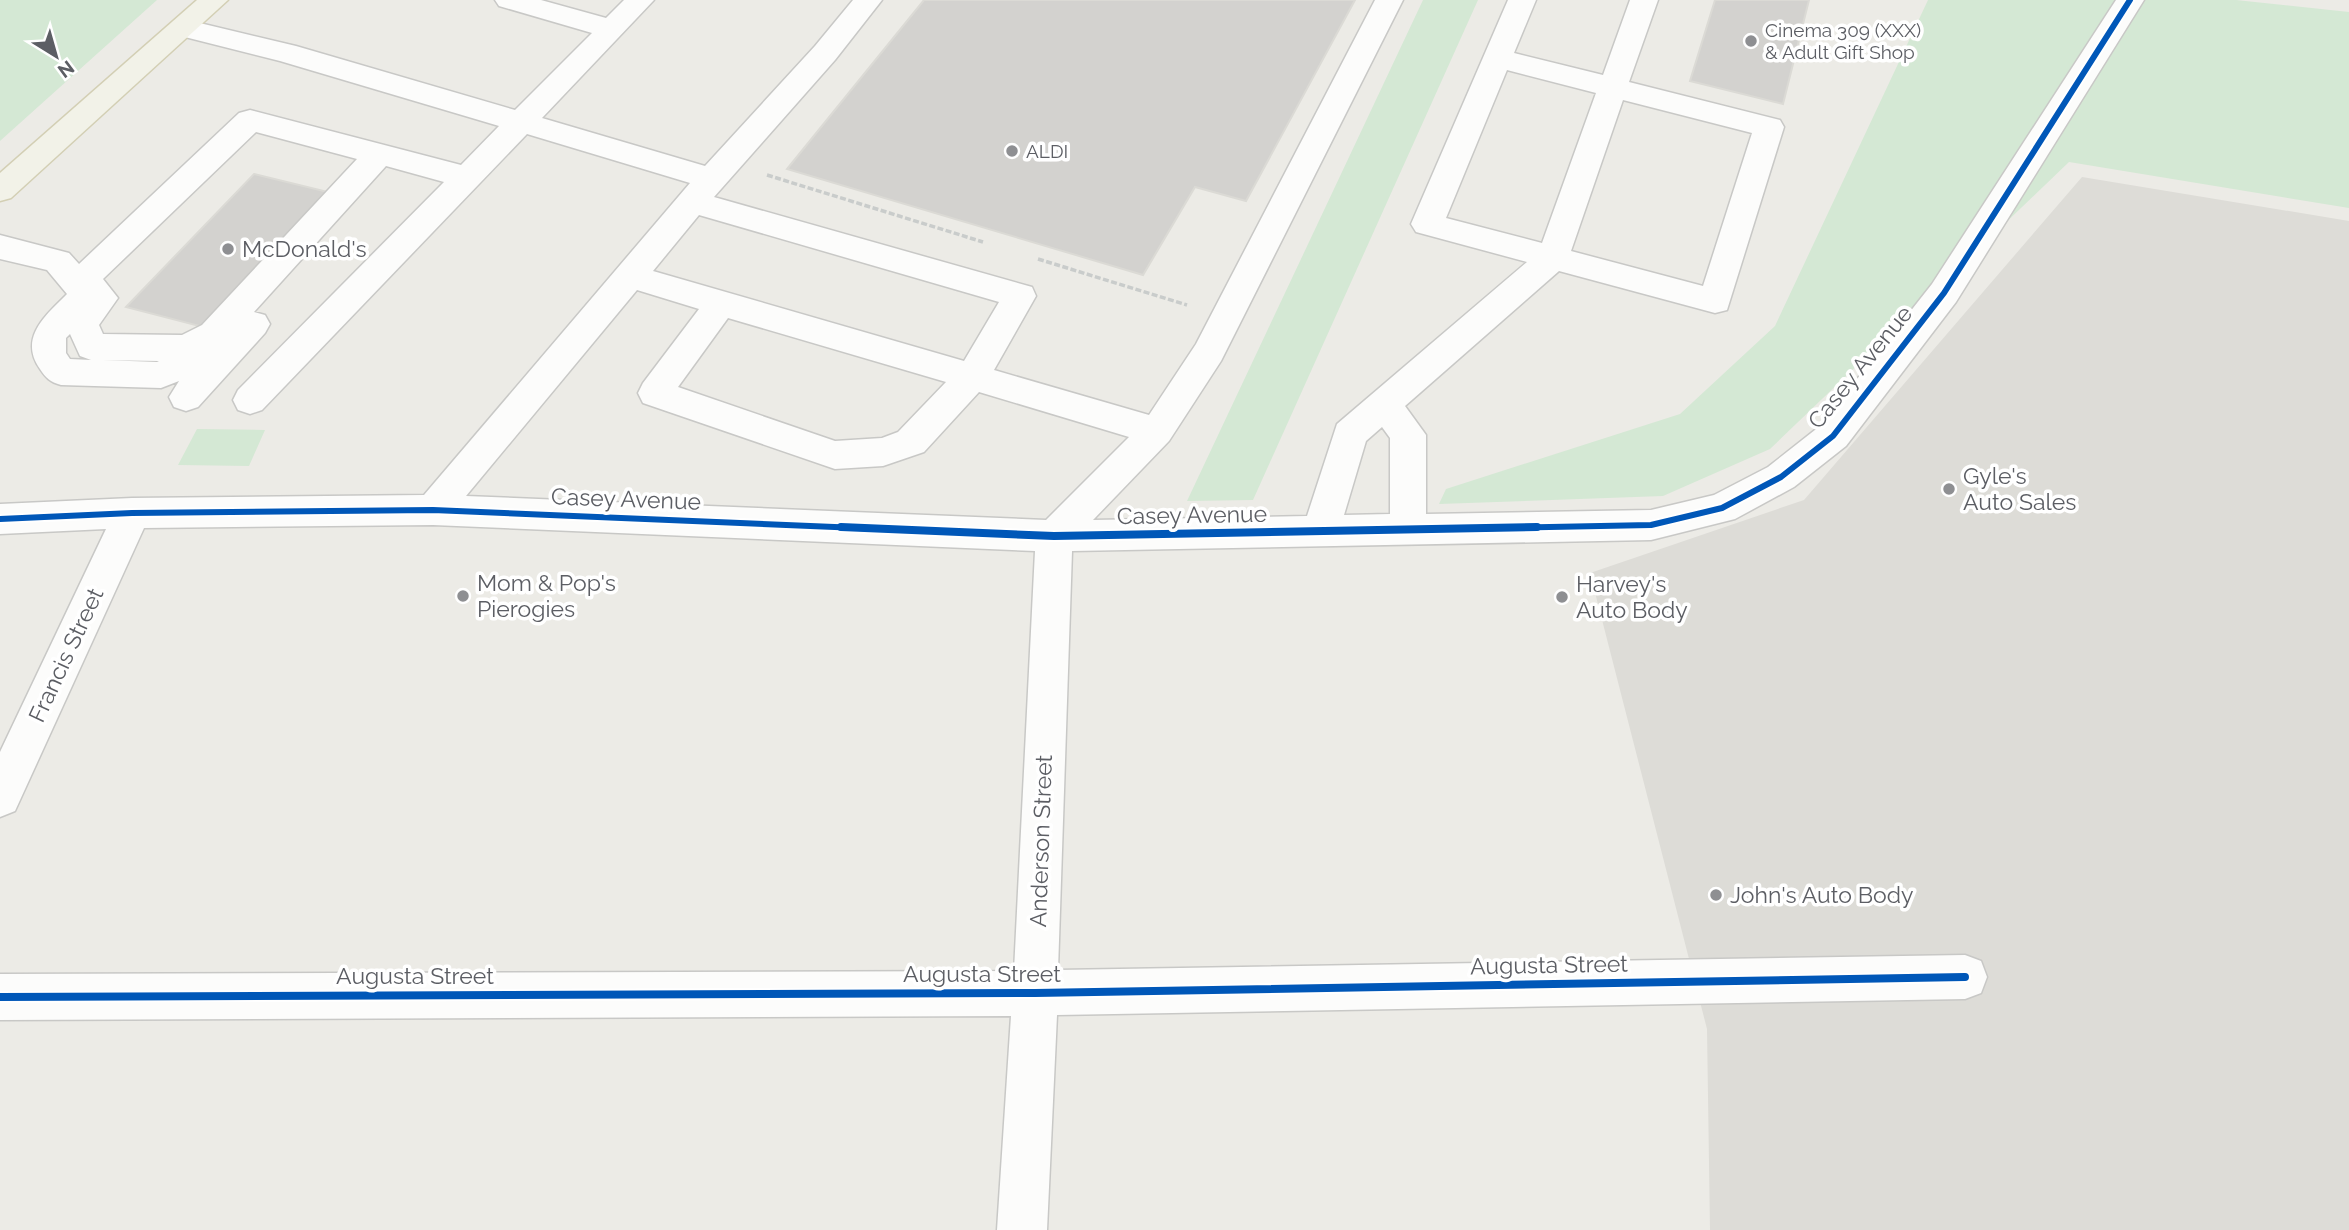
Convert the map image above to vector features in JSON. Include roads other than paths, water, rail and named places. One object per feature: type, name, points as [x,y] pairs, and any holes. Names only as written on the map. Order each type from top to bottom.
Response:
[{"type":"main road","points":[[0,190],[211,2]]},
{"type":"street","points":[[509,0],[612,29]]},
{"type":"street","points":[[250,400],[640,0]]},
{"type":"street","points":[[433,510],[711,179],[868,0]]},
{"type":"street","points":[[1054,536],[1157,431],[1209,352],[1389,0]]},
{"type":"street","points":[[1499,59],[1769,127],[1715,301],[1427,224],[1522,0]]},
{"type":"street","points":[[1320,532],[1350,434],[1552,259],[1610,88],[1644,0]]},
{"type":"street","name":"Casey Avenue","points":[[0,519],[132,513],[433,510],[1054,536],[1651,525],[1722,508],[1781,477],[1833,436],[1944,293],[2130,0]]},
{"type":"street","points":[[211,2],[532,113],[1020,296],[972,376],[911,442],[883,452],[835,455],[654,393],[721,303]]},
{"type":"street","points":[[183,27],[532,113]]},
{"type":"street","points":[[391,157],[190,361],[161,375],[61,372],[49,356],[49,334],[84,287],[250,120],[391,157],[467,177]]},
{"type":"street","points":[[186,397],[391,157]]},
{"type":"street","points":[[0,247],[58,261],[84,287]]},
{"type":"street","points":[[629,276],[1157,431]]},
{"type":"street","points":[[1385,406],[1408,435],[1408,531]]},
{"type":"street","name":"Francis Street","points":[[0,797],[132,513]]},
{"type":"street","name":"Anderson Street","points":[[1022,1230],[1054,536]]},
{"type":"street","name":"Augusta Street","points":[[0,997],[1035,993],[1965,977]]},
{"type":"place","name":"Cinema 309 (XXX) & Adult Gift Shop","points":[[1751,41]]},
{"type":"place","name":"ALDI","points":[[1012,151]]},
{"type":"place","name":"McDonald's","points":[[228,249]]},
{"type":"place","name":"Gyle's Auto Sales","points":[[1949,489]]},
{"type":"place","name":"Mom & Pop's Pierogies","points":[[463,596]]},
{"type":"place","name":"Harvey's Auto Body","points":[[1562,597]]},
{"type":"place","name":"John's Auto Body","points":[[1716,895]]}]
